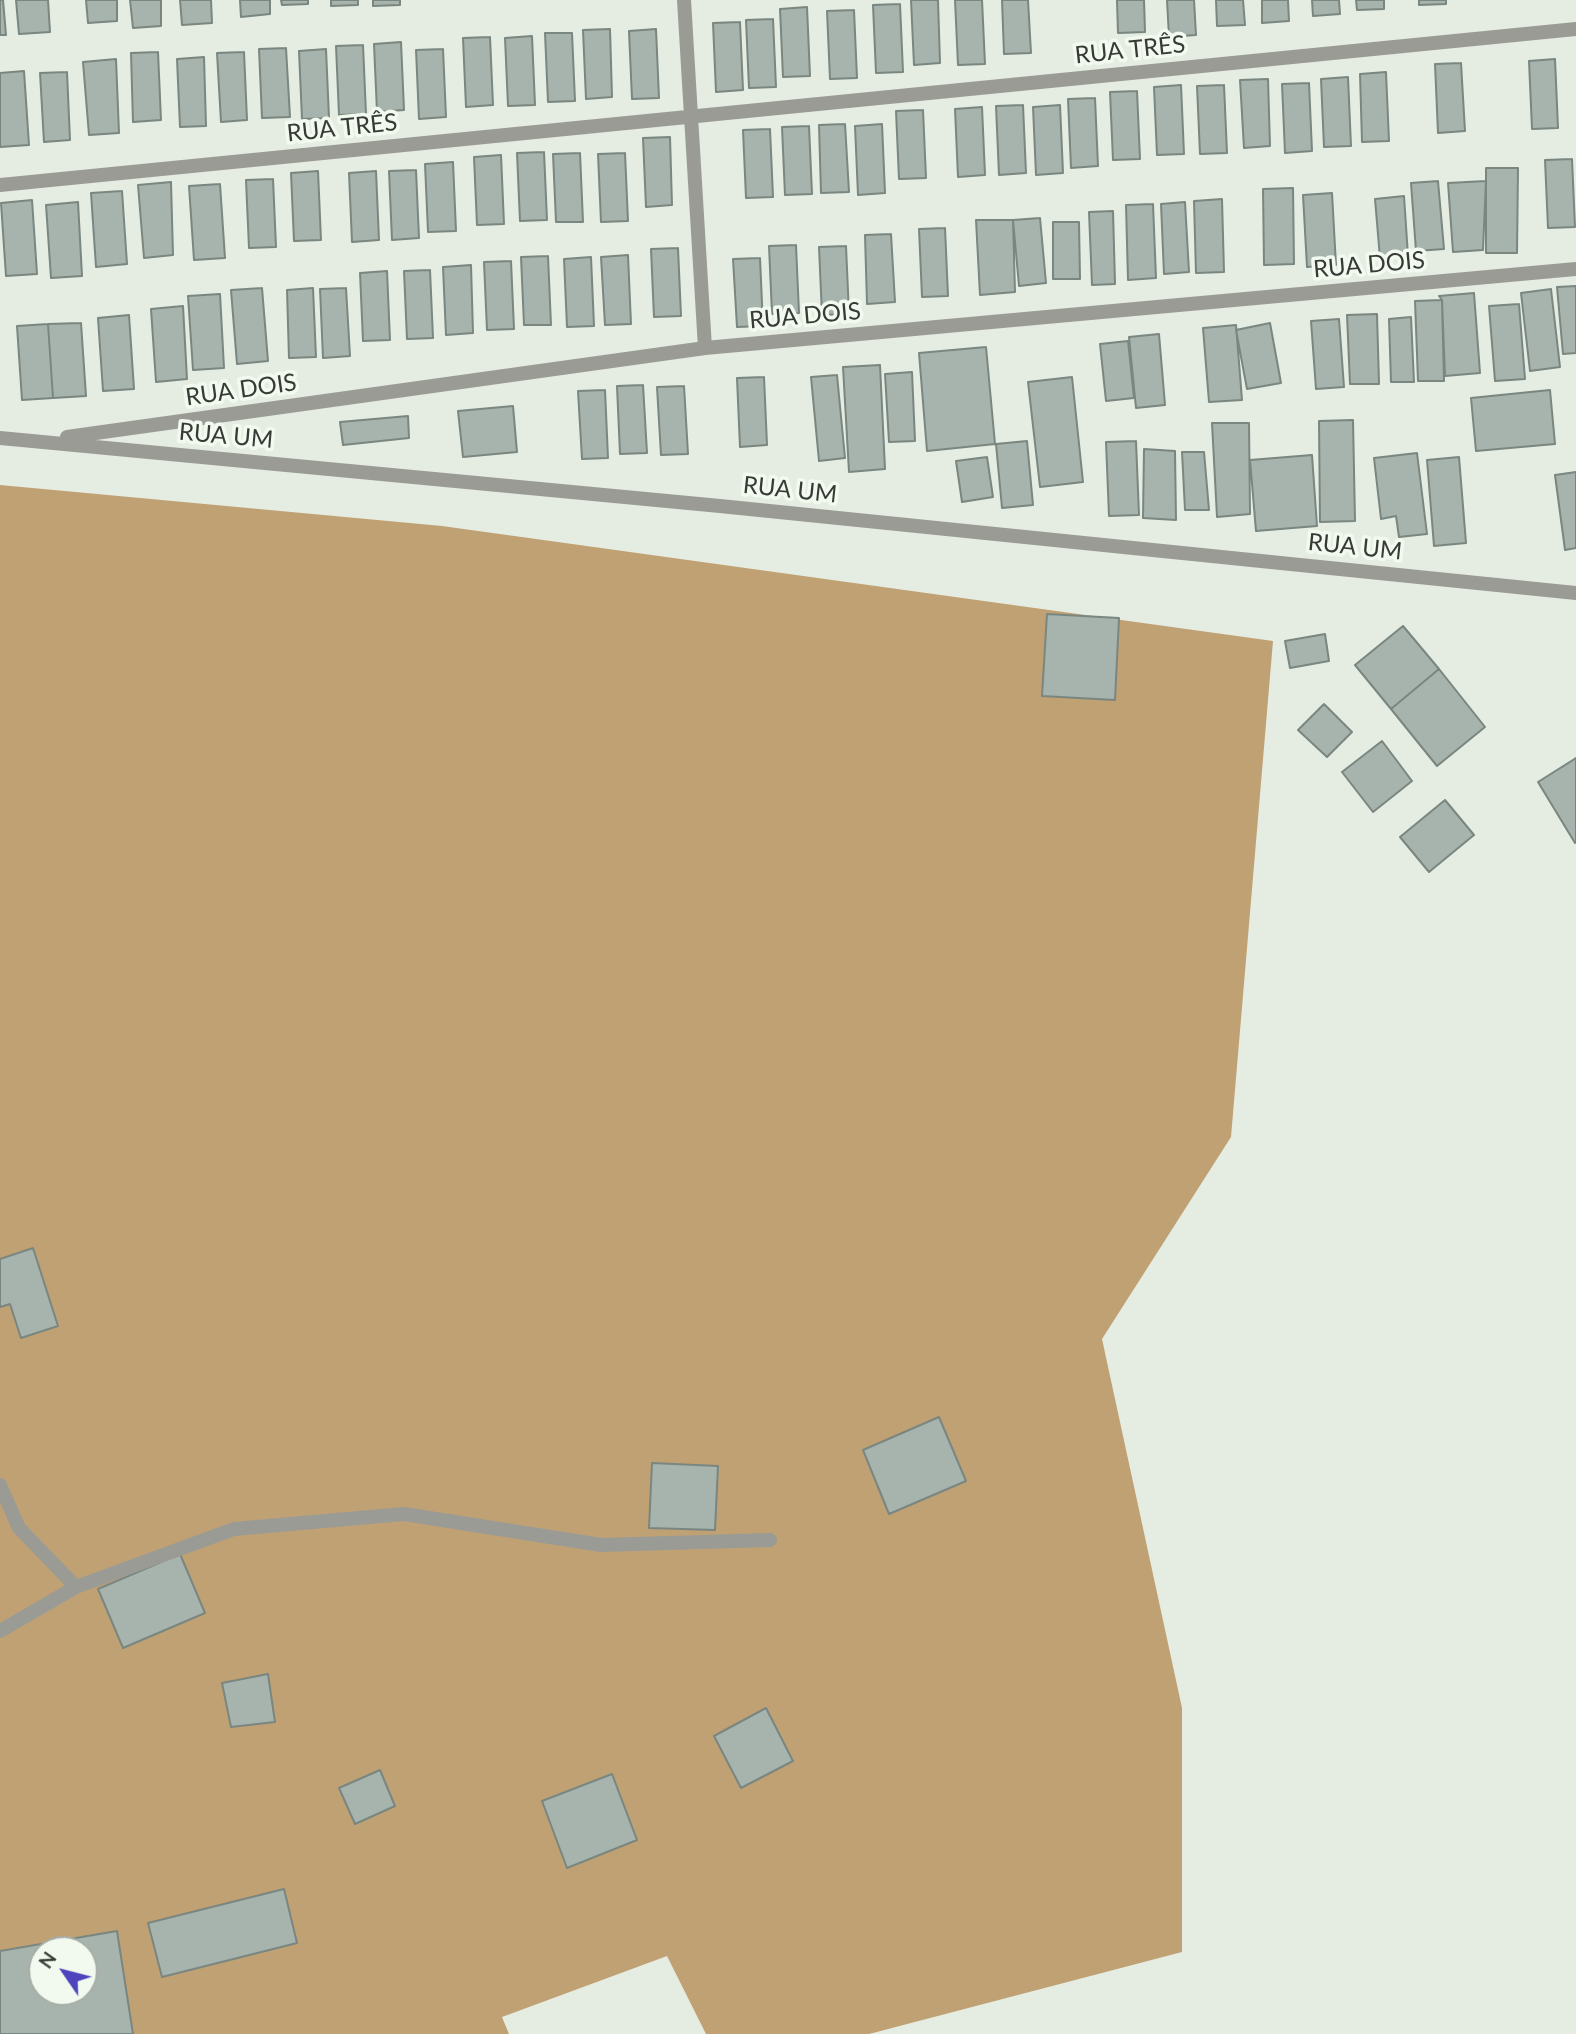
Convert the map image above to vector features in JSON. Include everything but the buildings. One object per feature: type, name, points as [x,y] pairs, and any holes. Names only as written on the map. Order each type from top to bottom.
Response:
[{"type":"street","points":[[684,0],[705,348]]},
{"type":"street","name":"RUA TRÊS","points":[[0,185],[1576,29]]},
{"type":"street","name":"RUA DOIS","points":[[41,441],[705,348],[1576,269]]},
{"type":"street","name":"RUA UM","points":[[0,438],[706,505],[1576,593]]},
{"type":"street","points":[[0,1485],[19,1528],[76,1587]]},
{"type":"street","points":[[0,1631],[76,1587],[234,1529],[404,1514],[601,1545],[770,1540]]},
{"type":"shaded area","points":[[0,485],[442,526],[1273,641],[1231,1137],[1102,1339],[1182,1708],[1182,1952],[869,2034],[706,2034],[667,1956],[502,2017],[509,2034],[0,2034]]}]
